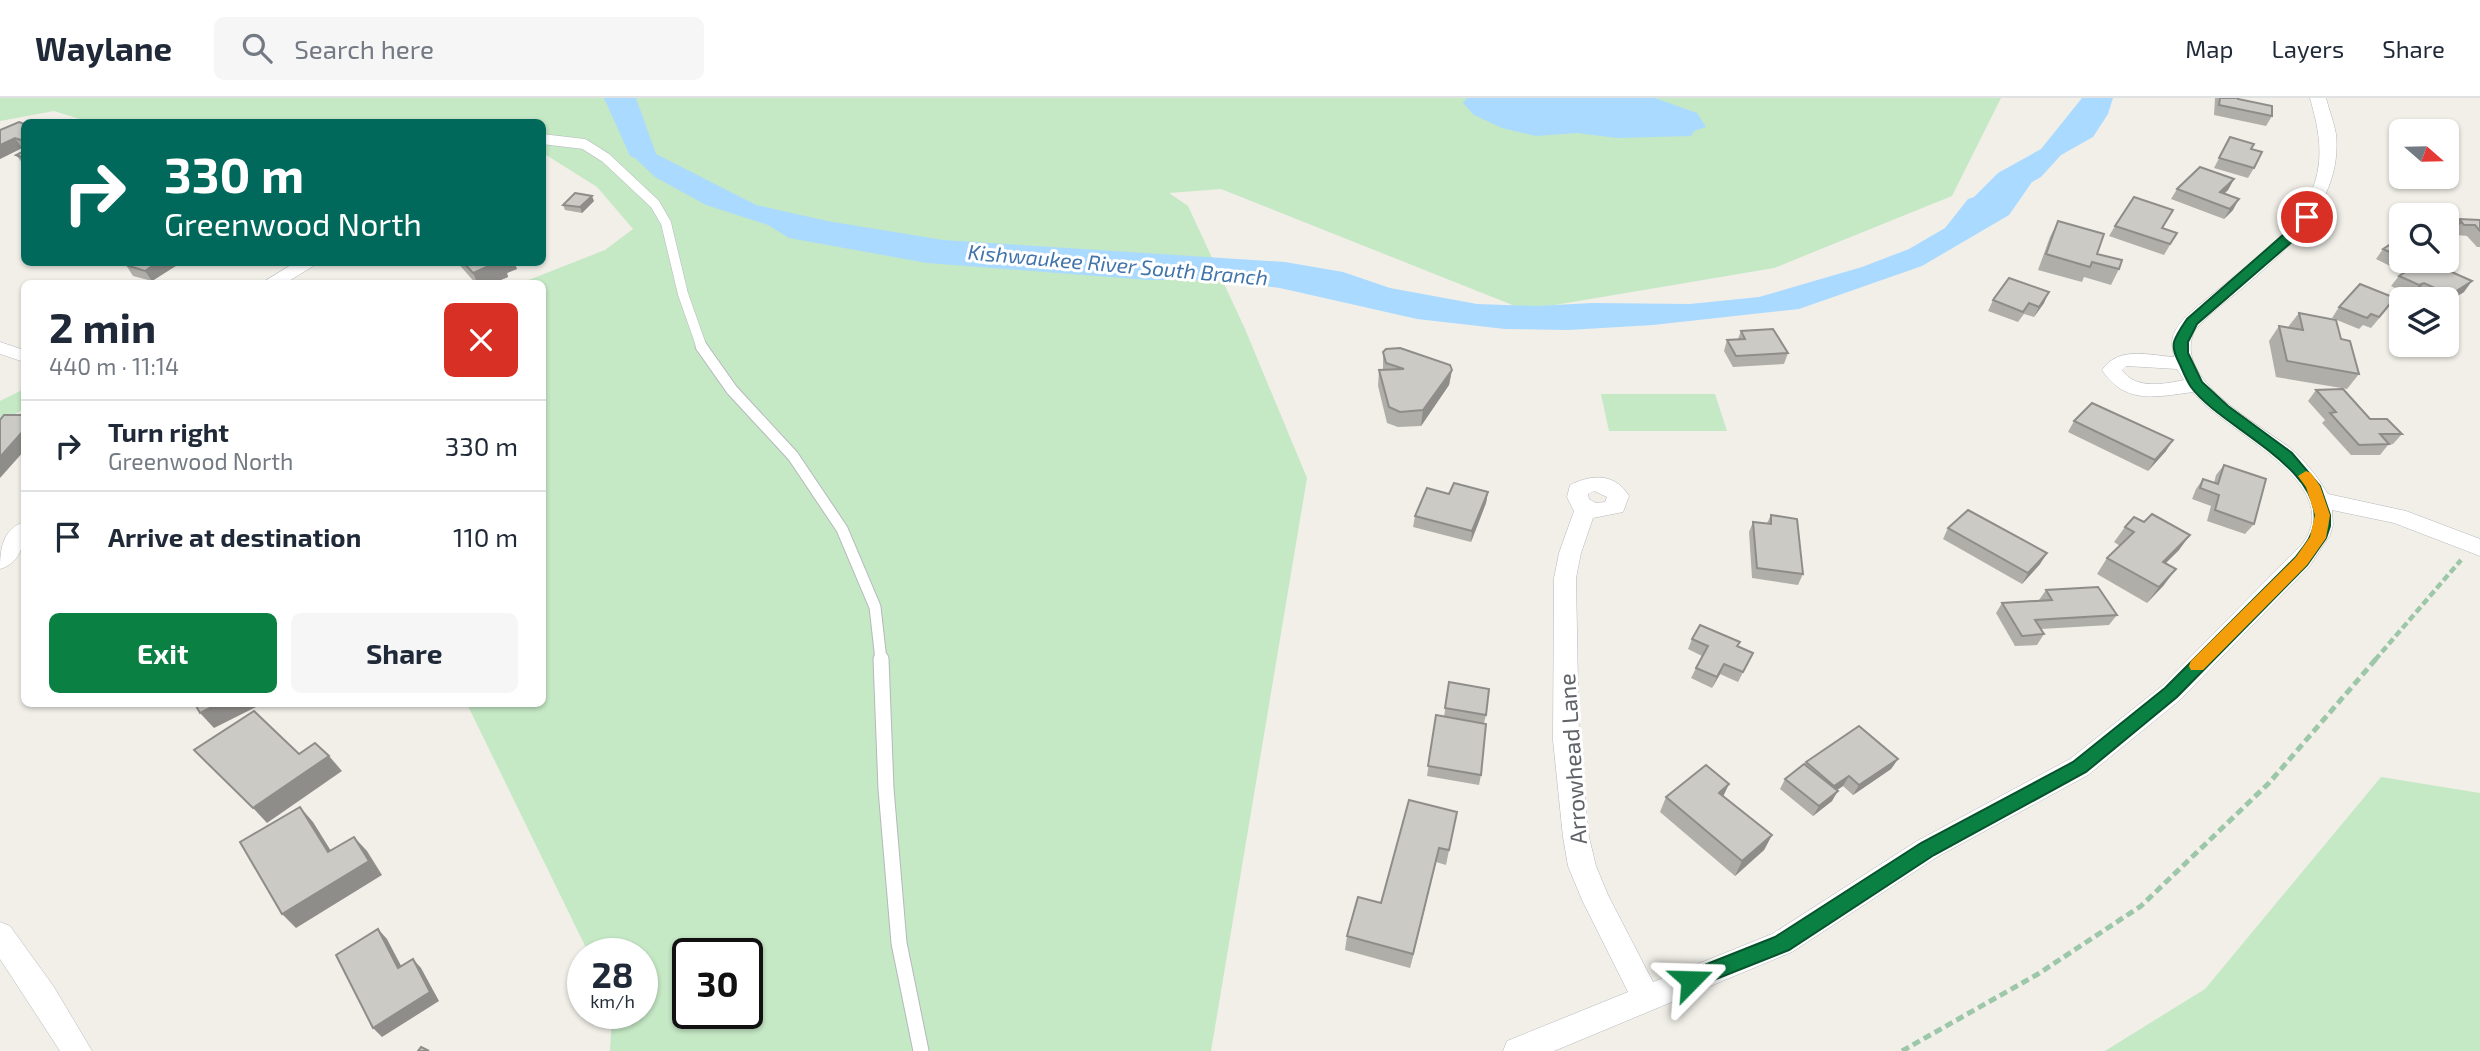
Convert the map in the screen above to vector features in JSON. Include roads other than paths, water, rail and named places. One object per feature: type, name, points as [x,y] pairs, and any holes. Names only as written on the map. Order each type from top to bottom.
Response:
[{"type":"street","points":[[1518,1051],[1782,943],[1927,849],[2054,782],[2107,747],[2171,692],[2301,561],[2318,538],[2322,526],[2319,500],[2313,486],[2287,457],[2223,410],[2191,374],[2181,342],[2192,321],[2290,238],[2307,217],[2321,191],[2329,143],[2328,130],[2318,98]]},
{"type":"street","points":[[277,280],[303,266]]},
{"type":"street","points":[[0,348],[21,355]]},
{"type":"street","points":[[2319,500],[2398,516],[2476,546]]},
{"type":"street","name":"Arrowhead Lane","points":[[1586,508],[1570,553],[1565,578],[1566,740],[1576,837],[1582,866],[1646,998]]},
{"type":"street","points":[[0,561],[21,534]]},
{"type":"street","points":[[0,935],[77,1051]]},
{"type":"lane","points":[[546,139],[584,144],[606,158],[655,204],[666,223],[683,293],[702,348],[732,390],[793,456],[842,529],[875,607],[882,668],[886,789],[899,943],[920,1051]]},
{"type":"water","name":"Kishwaukee River South Branch","points":[[604,98],[636,98],[656,154],[756,205],[827,221],[943,240],[1285,262],[1343,272],[1390,288],[1477,304],[1536,306],[1592,303],[1690,304],[1759,297],[1862,267],[1909,249],[1945,228],[1968,199],[1974,197],[1998,173],[2041,149],[2082,98],[2113,98],[2108,114],[2093,137],[2061,155],[2041,177],[2032,182],[2009,215],[1922,266],[1799,309],[1653,325],[1568,330],[1505,329],[1417,319],[1280,288],[1213,280],[1148,280],[927,263],[789,238],[768,225],[706,205],[655,177],[630,156]]},
{"type":"water","points":[[1467,98],[1655,98],[1697,113],[1706,127],[1694,131],[1691,136],[1617,138],[1577,133],[1536,136],[1502,128],[1474,115],[1463,103]]}]
